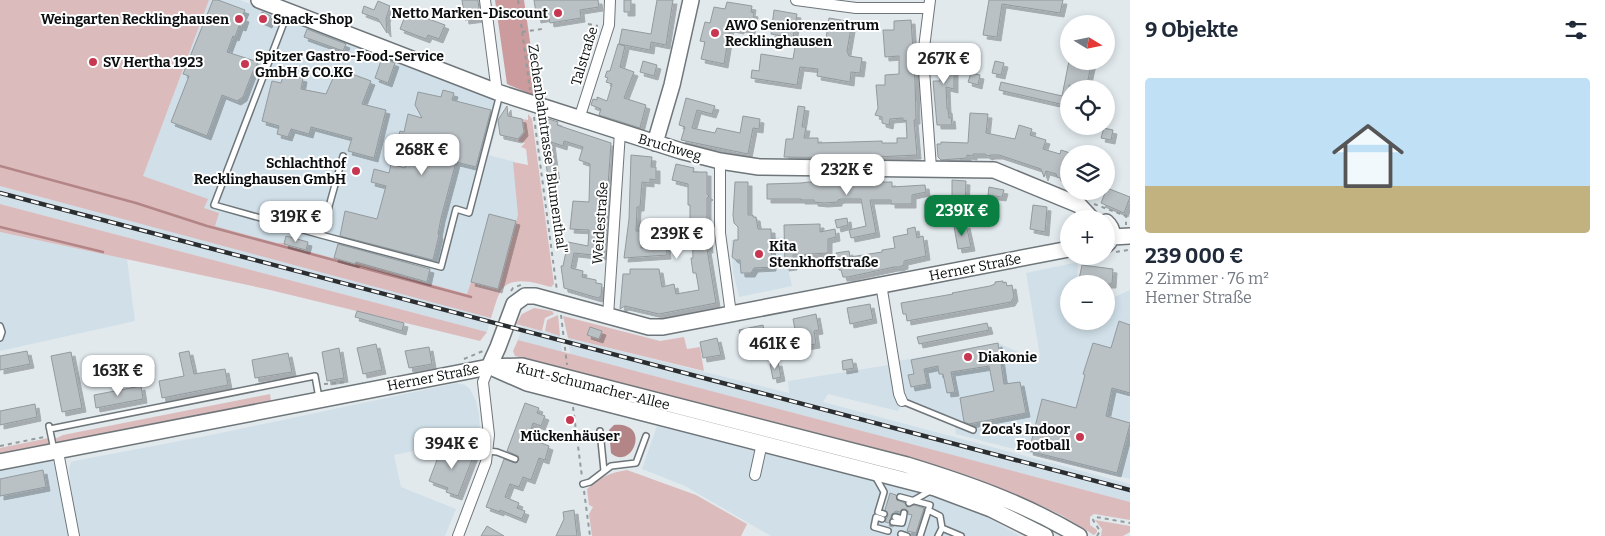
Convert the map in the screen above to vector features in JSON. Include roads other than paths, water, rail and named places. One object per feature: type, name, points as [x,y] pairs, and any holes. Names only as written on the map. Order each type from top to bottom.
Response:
[{"type":"main road","name":"Bruchweg","points":[[258,0],[498,93],[579,120],[720,161],[759,167],[799,169],[931,168],[994,170],[1079,205],[1084,210]]},
{"type":"main road","points":[[655,143],[674,76],[691,0]]},
{"type":"main road","points":[[1115,240],[1130,236]]},
{"type":"main road","name":"Herner Straße","points":[[0,462],[56,452],[318,392],[489,366],[514,304],[525,296],[558,301],[649,327],[663,327],[1060,251]]},
{"type":"main road","name":"Kurt-Schumacher-Allee","points":[[489,366],[527,383],[570,386],[907,465],[1013,502],[1046,517],[1079,536]]},
{"type":"main road","name":"Kurt-Schumacher-Allee","points":[[570,386],[762,443],[935,488],[992,510],[1045,536]]},
{"type":"street","points":[[484,0],[498,93]]},
{"type":"street","name":"Talstraße","points":[[579,120],[608,28],[610,0]]},
{"type":"street","points":[[796,0],[857,4],[929,4],[923,56],[931,168]]},
{"type":"street","name":"Weidestraße","points":[[608,316],[620,132]]},
{"type":"street","points":[[720,161],[720,233],[731,314]]},
{"type":"street","points":[[881,284],[899,394],[902,401]]},
{"type":"street","points":[[458,536],[484,472],[488,451],[489,435],[483,382],[489,366]]},
{"type":"street","points":[[755,475],[762,443]]},
{"type":"street","points":[[56,452],[74,536]]},
{"type":"lane","points":[[288,12],[214,205],[441,267],[456,209],[469,212],[498,93]]},
{"type":"lane","points":[[321,235],[343,156]]},
{"type":"lane","points":[[0,326],[2,332],[0,338]]},
{"type":"lane","points":[[56,452],[50,427],[315,376],[318,392]]},
{"type":"lane","points":[[902,401],[973,430]]},
{"type":"lane","points":[[600,431],[604,471]]},
{"type":"lane","points":[[583,484],[590,482],[611,466],[636,464],[646,436]]},
{"type":"lane","points":[[488,451],[515,459]]},
{"type":"lane","points":[[872,471],[887,493],[884,503],[878,512],[883,516],[876,517],[874,527],[888,531]]},
{"type":"lane","points":[[912,501],[935,488]]},
{"type":"lane","points":[[900,497],[930,504],[920,536]]},
{"type":"lane","points":[[928,510],[940,516],[942,528],[938,536]]},
{"type":"lane","points":[[894,519],[902,524],[904,516]]},
{"type":"lane","points":[[942,528],[961,536]]},
{"type":"waterway","points":[[0,166],[136,203],[207,226],[471,297]]},
{"type":"waterway","points":[[0,227],[103,252]]},
{"type":"railway","points":[[0,193],[1130,490]]},
{"type":"place","name":"Netto Marken-Discount","points":[[558,13]]},
{"type":"place","name":"Weingarten Recklinghausen","points":[[239,19]]},
{"type":"place","name":"Snack-Shop","points":[[263,19]]},
{"type":"place","name":"AWO Seniorenzentrum Recklinghausen","points":[[715,33]]},
{"type":"place","name":"SV Hertha 1923","points":[[93,62]]},
{"type":"place","name":"Spitzer Gastro-Food-Service GmbH & CO.KG","points":[[245,64]]},
{"type":"place","name":"Schlachthof Recklinghausen GmbH","points":[[356,171]]},
{"type":"place","name":"Kita Stenkhoffstraße","points":[[759,254]]},
{"type":"place","name":"Diakonie","points":[[968,357]]},
{"type":"place","name":"Mückenhäuser","points":[[570,420]]},
{"type":"place","name":"Zoca's Indoor Football","points":[[1080,437]]}]
